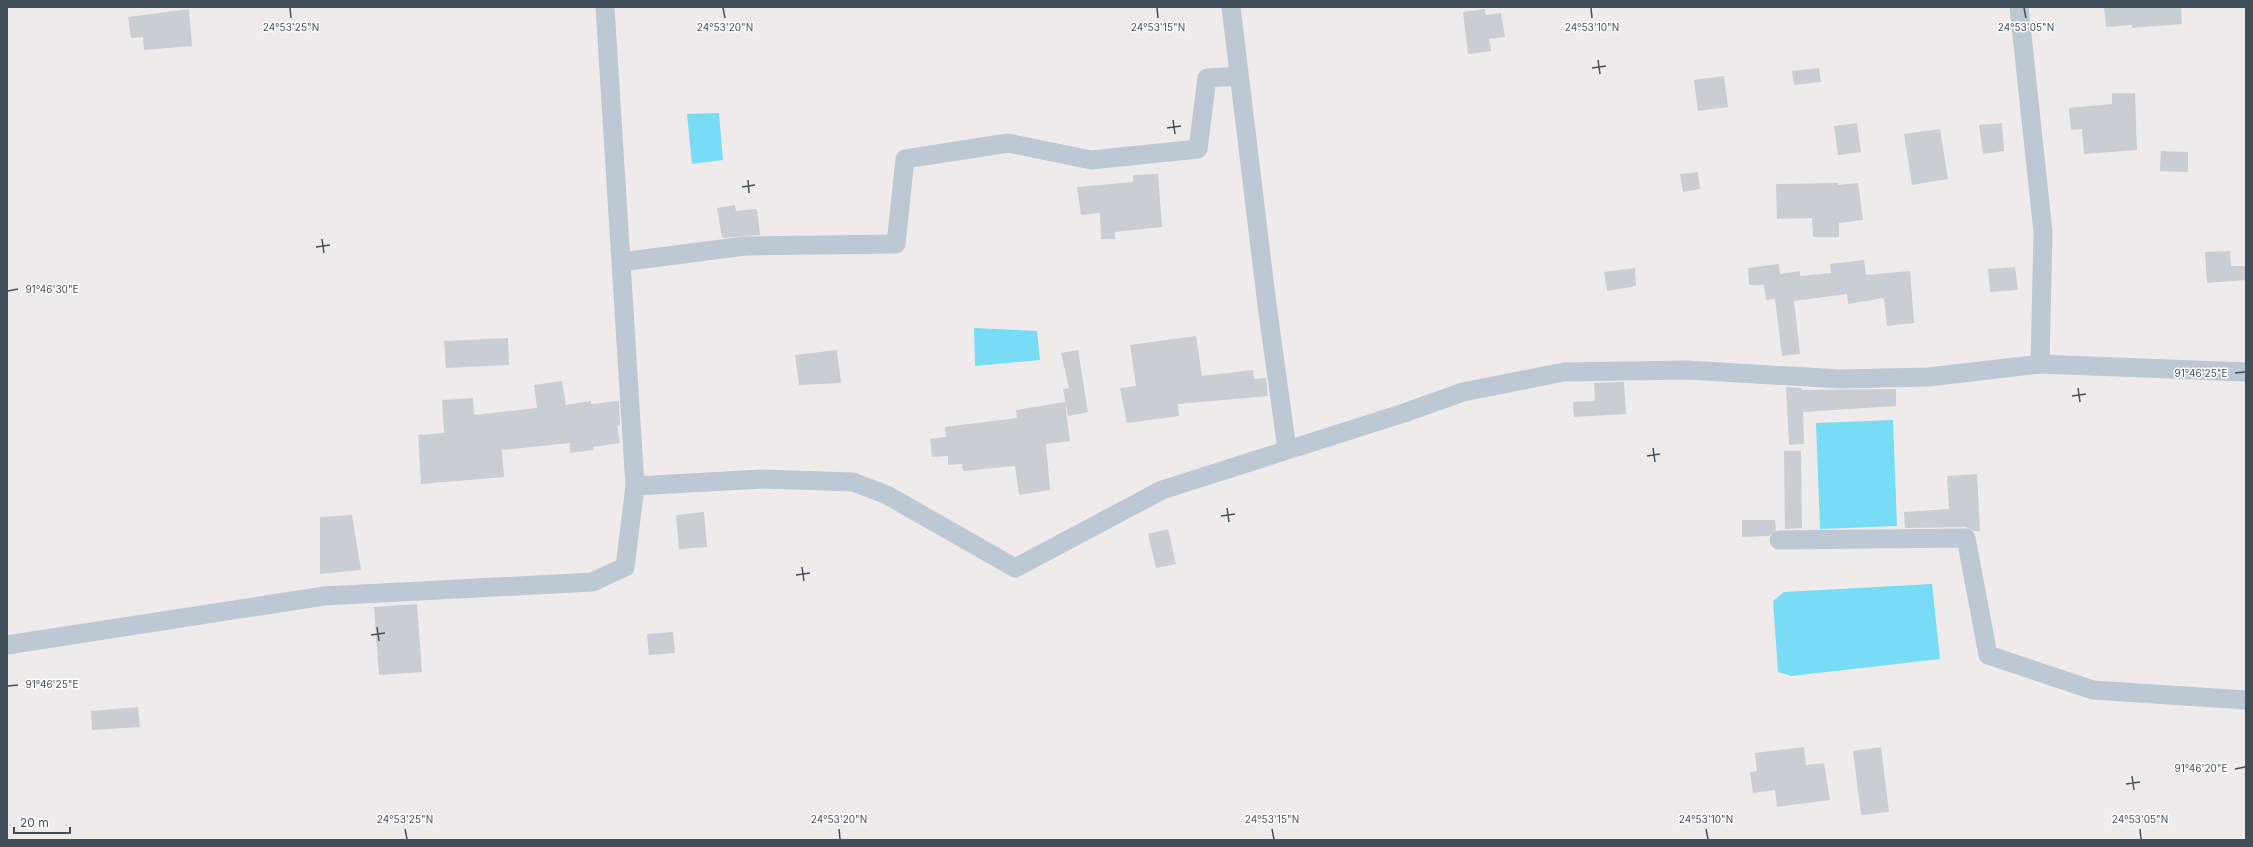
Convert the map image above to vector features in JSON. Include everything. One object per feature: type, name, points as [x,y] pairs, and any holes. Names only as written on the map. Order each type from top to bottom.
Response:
[{"type":"street","points":[[7,645],[324,596],[592,582],[625,567],[635,486],[605,7]]},
{"type":"street","points":[[1231,7],[1287,449]]},
{"type":"street","points":[[2019,7],[2044,232],[2040,364]]},
{"type":"street","points":[[621,262],[745,246],[896,244],[905,159],[1008,143],[1091,160],[1198,149],[1206,78],[1239,76]]},
{"type":"street","points":[[635,486],[762,479],[853,482],[887,495],[1015,568],[1162,490],[1404,413],[1463,392],[1564,372],[1687,370],[1841,379],[1928,377],[2040,364],[2246,372]]},
{"type":"street","points":[[1779,540],[1966,538],[1988,655],[2093,690],[2246,700]]},
{"type":"water","points":[[719,113],[723,160],[692,164],[687,114]]},
{"type":"water","points":[[974,328],[1037,331],[1040,360],[975,366]]},
{"type":"water","points":[[1893,420],[1897,526],[1820,529],[1816,423]]},
{"type":"water","points":[[1932,584],[1940,659],[1792,676],[1778,672],[1773,601],[1784,592]]},
{"type":"building","points":[[2104,7],[2181,7],[2182,24],[2132,28],[2132,25],[2106,27]]},
{"type":"building","points":[[189,9],[192,46],[144,50],[143,37],[131,38],[128,17]]},
{"type":"building","points":[[1485,9],[1486,15],[1501,13],[1505,37],[1489,39],[1491,51],[1468,54],[1463,12]]},
{"type":"building","points":[[1819,68],[1821,82],[1794,85],[1792,71]]},
{"type":"building","points":[[1724,76],[1728,107],[1698,111],[1694,80]]},
{"type":"building","points":[[2112,93],[2135,93],[2137,150],[2084,154],[2082,129],[2071,130],[2069,108],[2112,104]]},
{"type":"building","points":[[1857,123],[1861,152],[1838,155],[1834,126]]},
{"type":"building","points":[[2002,123],[2004,151],[1983,154],[1979,125]]},
{"type":"building","points":[[1940,129],[1948,179],[1912,185],[1904,134]]},
{"type":"building","points":[[2161,151],[2188,152],[2188,172],[2160,171]]},
{"type":"building","points":[[1698,172],[1700,189],[1683,192],[1680,174]]},
{"type":"building","points":[[1158,174],[1162,227],[1115,232],[1115,239],[1101,239],[1100,213],[1081,215],[1077,187],[1133,182],[1133,175]]},
{"type":"building","points":[[1838,183],[1838,185],[1858,183],[1863,220],[1839,223],[1839,237],[1813,237],[1812,218],[1777,219],[1776,184]]},
{"type":"building","points":[[735,205],[736,211],[757,209],[760,235],[722,238],[717,208]]},
{"type":"building","points":[[2230,251],[2231,266],[2246,266],[2246,280],[2207,283],[2205,252]]},
{"type":"building","points":[[1864,260],[1866,275],[1910,271],[1914,323],[1887,326],[1884,298],[1848,304],[1847,294],[1794,301],[1800,354],[1782,356],[1775,299],[1766,300],[1764,285],[1749,285],[1748,268],[1779,264],[1780,274],[1800,271],[1800,276],[1831,273],[1830,264]]},
{"type":"building","points":[[2015,267],[2018,290],[1990,292],[1988,269]]},
{"type":"building","points":[[1635,268],[1636,286],[1607,291],[1604,272]]},
{"type":"building","points":[[1196,336],[1202,376],[1253,370],[1254,379],[1266,378],[1268,396],[1178,404],[1179,416],[1127,423],[1120,388],[1136,386],[1130,345]]},
{"type":"building","points":[[508,338],[509,365],[446,368],[444,341]]},
{"type":"building","points":[[837,350],[841,383],[799,385],[795,355]]},
{"type":"building","points":[[1078,350],[1088,412],[1068,416],[1063,389],[1069,388],[1061,353]]},
{"type":"building","points":[[562,381],[566,405],[591,401],[591,404],[619,401],[620,425],[617,426],[620,443],[593,447],[594,450],[570,453],[570,443],[502,450],[504,477],[421,484],[418,435],[444,433],[442,400],[473,398],[474,415],[537,408],[534,385]]},
{"type":"building","points":[[1624,382],[1626,414],[1574,417],[1573,402],[1595,401],[1594,383]]},
{"type":"building","points":[[1786,387],[1802,388],[1802,390],[1896,389],[1896,406],[1803,412],[1804,444],[1789,445]]},
{"type":"building","points":[[1065,402],[1070,441],[1046,444],[1050,490],[1019,495],[1015,466],[963,471],[962,464],[948,465],[948,456],[932,457],[930,439],[946,437],[945,427],[1017,418],[1016,410]]},
{"type":"building","points":[[1784,451],[1801,451],[1802,528],[1785,529]]},
{"type":"building","points":[[1977,474],[1980,531],[1974,531],[1966,527],[1905,528],[1904,512],[1949,509],[1947,476]]},
{"type":"building","points":[[704,512],[707,547],[679,549],[676,515]]},
{"type":"building","points":[[352,515],[361,570],[320,574],[320,517]]},
{"type":"building","points":[[1742,520],[1775,520],[1776,530],[1769,536],[1742,537]]},
{"type":"building","points":[[1168,529],[1176,564],[1156,568],[1148,534]]},
{"type":"building","points":[[417,604],[422,672],[379,675],[374,607]]},
{"type":"building","points":[[673,632],[675,653],[649,655],[647,634]]},
{"type":"building","points":[[138,707],[140,727],[92,730],[91,711]]},
{"type":"building","points":[[1804,747],[1806,765],[1824,763],[1830,800],[1777,807],[1775,790],[1753,793],[1750,772],[1757,771],[1755,753]]},
{"type":"building","points":[[1881,747],[1889,812],[1861,815],[1853,751]]}]
